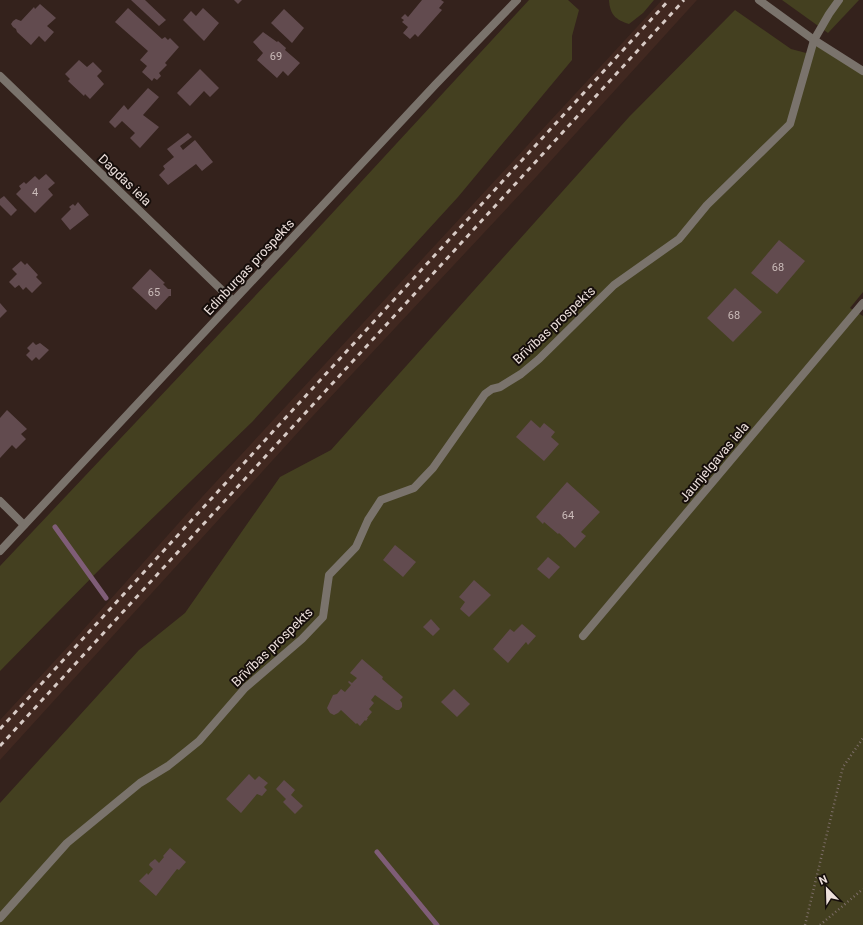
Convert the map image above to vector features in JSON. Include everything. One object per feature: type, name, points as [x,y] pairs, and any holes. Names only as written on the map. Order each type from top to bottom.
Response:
[{"type":"street","name":"Edinburgas prospekts","points":[[0,551],[517,0]]},
{"type":"street","points":[[760,0],[814,40],[863,71]]},
{"type":"street","name":"Brīvības prospekts","points":[[0,918],[67,844],[140,783],[168,766],[199,741],[244,688],[302,639],[323,617],[329,575],[356,547],[368,520],[381,500],[414,488],[432,468],[485,394],[521,374],[539,359],[614,285],[679,239],[707,205],[790,124],[814,40],[839,0]]},
{"type":"street","name":"Dagdas iela","points":[[0,76],[233,301]]},
{"type":"street","name":"Jaunjelgavas iela","points":[[583,636],[863,304]]},
{"type":"street","points":[[0,502],[24,525]]},
{"type":"path","points":[[805,925],[843,766],[863,738]]},
{"type":"path","points":[[820,925],[863,889]]},
{"type":"shaded area","points":[[529,0],[568,0],[579,10],[572,36],[572,60],[458,197],[252,422],[102,567],[0,671],[0,566],[289,260]]},
{"type":"shaded area","points":[[609,0],[654,0],[643,13],[629,24],[617,19],[614,16]]},
{"type":"shaded area","points":[[662,0],[697,0],[537,176],[311,418],[0,760],[0,720],[202,497]]},
{"type":"shaded area","points":[[782,0],[859,0],[828,33]]},
{"type":"shaded area","points":[[735,10],[791,49],[810,54],[814,40],[863,74],[863,292],[850,308],[863,316],[863,925],[0,925],[0,803],[139,650],[185,613],[280,477],[331,450],[629,117]]},
{"type":"building","points":[[131,0],[145,0],[166,20],[159,26]]},
{"type":"building","points":[[234,0],[242,0],[238,4]]},
{"type":"building","points":[[422,0],[441,0],[444,2],[439,8],[442,10],[418,37],[415,34],[410,39],[403,33],[408,27],[402,22],[404,20],[401,18],[405,14],[408,17]]},
{"type":"building","points":[[40,4],[56,18],[47,26],[54,32],[45,42],[39,36],[31,45],[11,24],[16,19],[21,21],[34,7],[35,9]]},
{"type":"building","points":[[128,8],[162,39],[165,37],[168,40],[170,38],[179,47],[165,63],[167,65],[159,73],[161,76],[157,80],[154,78],[152,81],[142,72],[147,66],[140,60],[148,51],[115,22]]},
{"type":"building","points":[[203,8],[219,23],[204,41],[183,20],[191,11],[196,16]]},
{"type":"building","points":[[284,9],[304,28],[292,43],[271,23]]},
{"type":"building","points":[[263,32],[277,42],[278,41],[286,48],[285,50],[300,63],[288,76],[283,71],[277,78],[257,60],[263,53],[253,42]]},
{"type":"building","points":[[79,60],[87,67],[93,62],[102,71],[97,76],[104,84],[90,99],[85,94],[84,96],[68,81],[70,79],[65,74]]},
{"type":"building","points":[[200,69],[219,88],[210,97],[204,91],[190,106],[177,93]]},
{"type":"building","points":[[148,88],[159,97],[143,115],[159,127],[140,148],[130,138],[135,133],[122,121],[115,128],[109,122],[124,105],[128,110]]},
{"type":"building","points":[[188,133],[192,137],[180,146],[183,150],[195,140],[213,162],[202,171],[196,164],[168,185],[159,175],[165,169],[163,166],[174,157],[167,149]]},
{"type":"building","points":[[46,174],[55,183],[48,189],[53,195],[35,213],[16,194],[21,189],[19,186],[24,182],[26,184],[35,176],[39,180]]},
{"type":"building","points":[[4,196],[17,210],[11,216],[0,205],[0,199]]},
{"type":"building","points":[[78,202],[89,215],[70,230],[61,219],[71,209],[69,207],[73,204],[75,206]]},
{"type":"building","points":[[779,240],[805,261],[777,294],[751,273]]},
{"type":"building","points":[[21,261],[25,265],[27,263],[38,275],[36,277],[42,283],[32,293],[26,287],[23,290],[19,285],[15,288],[9,282],[17,274],[12,269]]},
{"type":"building","points":[[150,269],[165,283],[163,284],[168,289],[171,289],[171,296],[169,296],[156,310],[132,288]]},
{"type":"building","points":[[735,288],[762,312],[733,342],[707,318]]},
{"type":"building","points":[[0,303],[7,311],[0,318]]},
{"type":"building","points":[[33,342],[36,345],[40,343],[49,350],[39,360],[36,357],[32,361],[26,355],[30,351],[27,348]]},
{"type":"building","points":[[7,410],[27,429],[21,434],[26,439],[16,449],[12,445],[0,458],[0,418]]},
{"type":"building","points":[[531,420],[540,428],[544,423],[555,432],[551,437],[559,444],[544,461],[516,437]]},
{"type":"building","points":[[567,482],[600,512],[581,532],[586,536],[575,548],[559,533],[558,534],[544,522],[543,524],[536,517]]},
{"type":"building","points":[[395,545],[416,562],[403,577],[383,560]]},
{"type":"building","points":[[548,557],[560,567],[549,579],[537,569]]},
{"type":"building","points":[[474,580],[491,595],[469,617],[460,609],[465,602],[459,597]]},
{"type":"building","points":[[431,619],[440,629],[433,636],[423,627]]},
{"type":"building","points":[[522,624],[536,636],[528,645],[526,642],[508,663],[493,649],[510,629],[514,632]]},
{"type":"building","points":[[362,659],[403,697],[400,700],[402,707],[399,710],[396,710],[375,695],[371,700],[374,703],[369,709],[372,712],[366,721],[365,720],[360,726],[341,710],[334,715],[330,713],[327,708],[333,695],[337,694],[341,689],[345,692],[351,685],[348,682],[349,681],[352,683],[357,678],[350,673]]},
{"type":"building","points":[[454,689],[470,704],[457,717],[441,702]]},
{"type":"building","points":[[249,774],[255,780],[259,776],[268,783],[264,787],[267,790],[262,796],[257,794],[241,813],[226,799]]},
{"type":"building","points":[[284,780],[295,790],[291,795],[303,806],[295,814],[283,802],[286,799],[276,789]]},
{"type":"building","points":[[170,848],[186,862],[179,870],[177,869],[156,896],[139,881],[147,873],[148,875],[153,869],[149,865],[150,863],[155,859],[159,863]]},
{"type":"waterway","points":[[55,527],[106,598]]},
{"type":"waterway","points":[[377,852],[437,925]]},
{"type":"railway","points":[[0,729],[669,0]]},
{"type":"railway","points":[[0,746],[684,0]]}]
